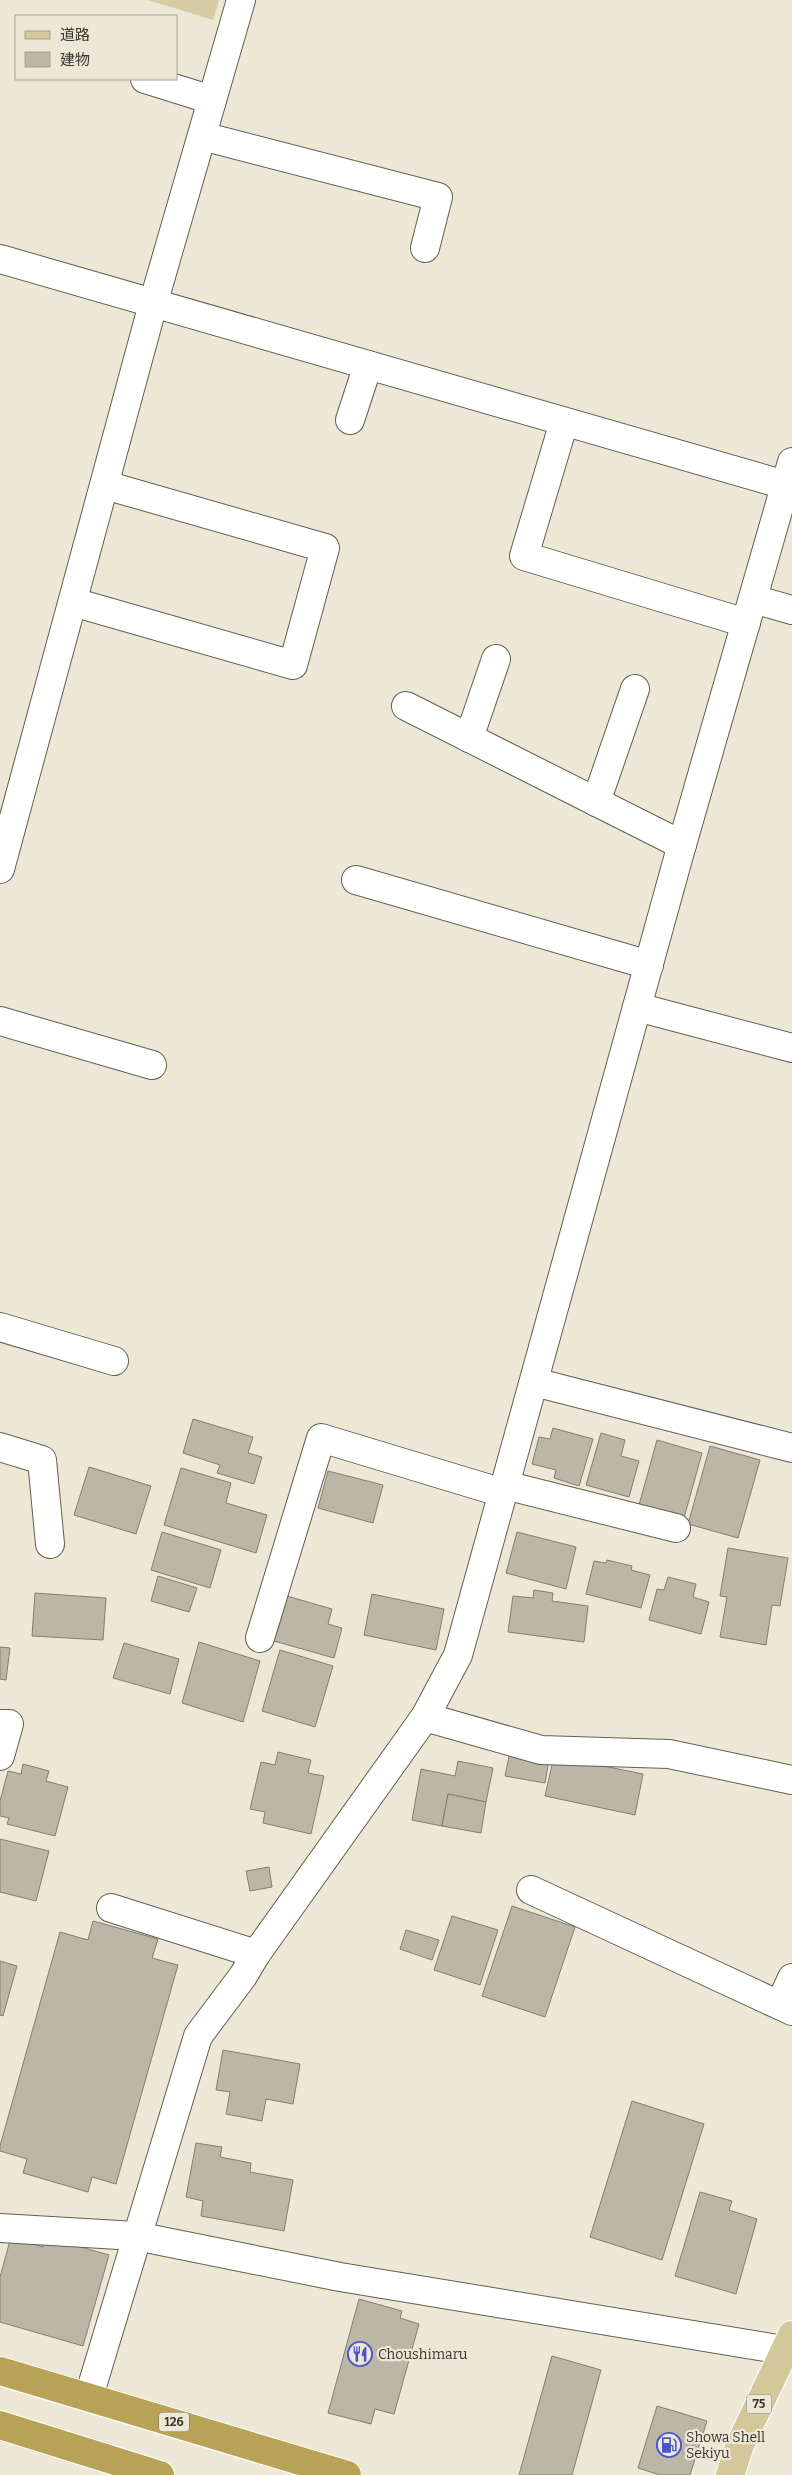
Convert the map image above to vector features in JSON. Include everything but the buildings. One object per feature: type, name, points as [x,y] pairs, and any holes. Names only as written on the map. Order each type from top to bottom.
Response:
[{"type":"highway","name":"126","points":[[0,2371],[89,2396],[347,2475]]},
{"type":"highway","points":[[0,2425],[160,2475]]},
{"type":"main road","name":"75","points":[[730,2475],[740,2445],[788,2343]]},
{"type":"street","points":[[0,869],[154,304],[241,0]]},
{"type":"street","points":[[148,80],[212,100]]},
{"type":"street","points":[[202,136],[438,197],[425,248]]},
{"type":"street","points":[[0,259],[564,422],[790,478],[682,845],[458,1655],[426,1717],[256,1954],[243,1976],[198,2036],[89,2396]]},
{"type":"street","points":[[350,420],[368,365]]},
{"type":"street","points":[[564,422],[524,556],[750,611],[792,610]]},
{"type":"street","points":[[73,602],[293,665],[325,548],[105,485]]},
{"type":"street","points":[[469,738],[496,659]]},
{"type":"street","points":[[596,802],[634,689]]},
{"type":"street","points":[[406,706],[682,845]]},
{"type":"street","points":[[356,880],[649,965]]},
{"type":"street","points":[[637,1007],[792,1048]]},
{"type":"street","points":[[0,1021],[152,1066]]},
{"type":"street","points":[[0,1327],[114,1361]]},
{"type":"street","points":[[534,1382],[792,1448]]},
{"type":"street","points":[[260,1638],[321,1438],[504,1489],[676,1528]]},
{"type":"street","points":[[0,1447],[42,1460],[50,1544]]},
{"type":"street","points":[[426,1717],[541,1750],[669,1754],[792,1780]]},
{"type":"street","points":[[0,1724],[9,1724],[0,1756]]},
{"type":"street","points":[[530,1890],[786,2007],[792,1978]]},
{"type":"street","points":[[111,1908],[256,1954]]},
{"type":"street","points":[[0,2228],[136,2236],[340,2277],[788,2343]]},
{"type":"shaded area","points":[[148,0],[219,0],[213,20]]},
{"type":"place","name":"Choushimaru","points":[[360,2354]]},
{"type":"place","name":"Showa Shell Sekiyu","points":[[669,2445]]}]
